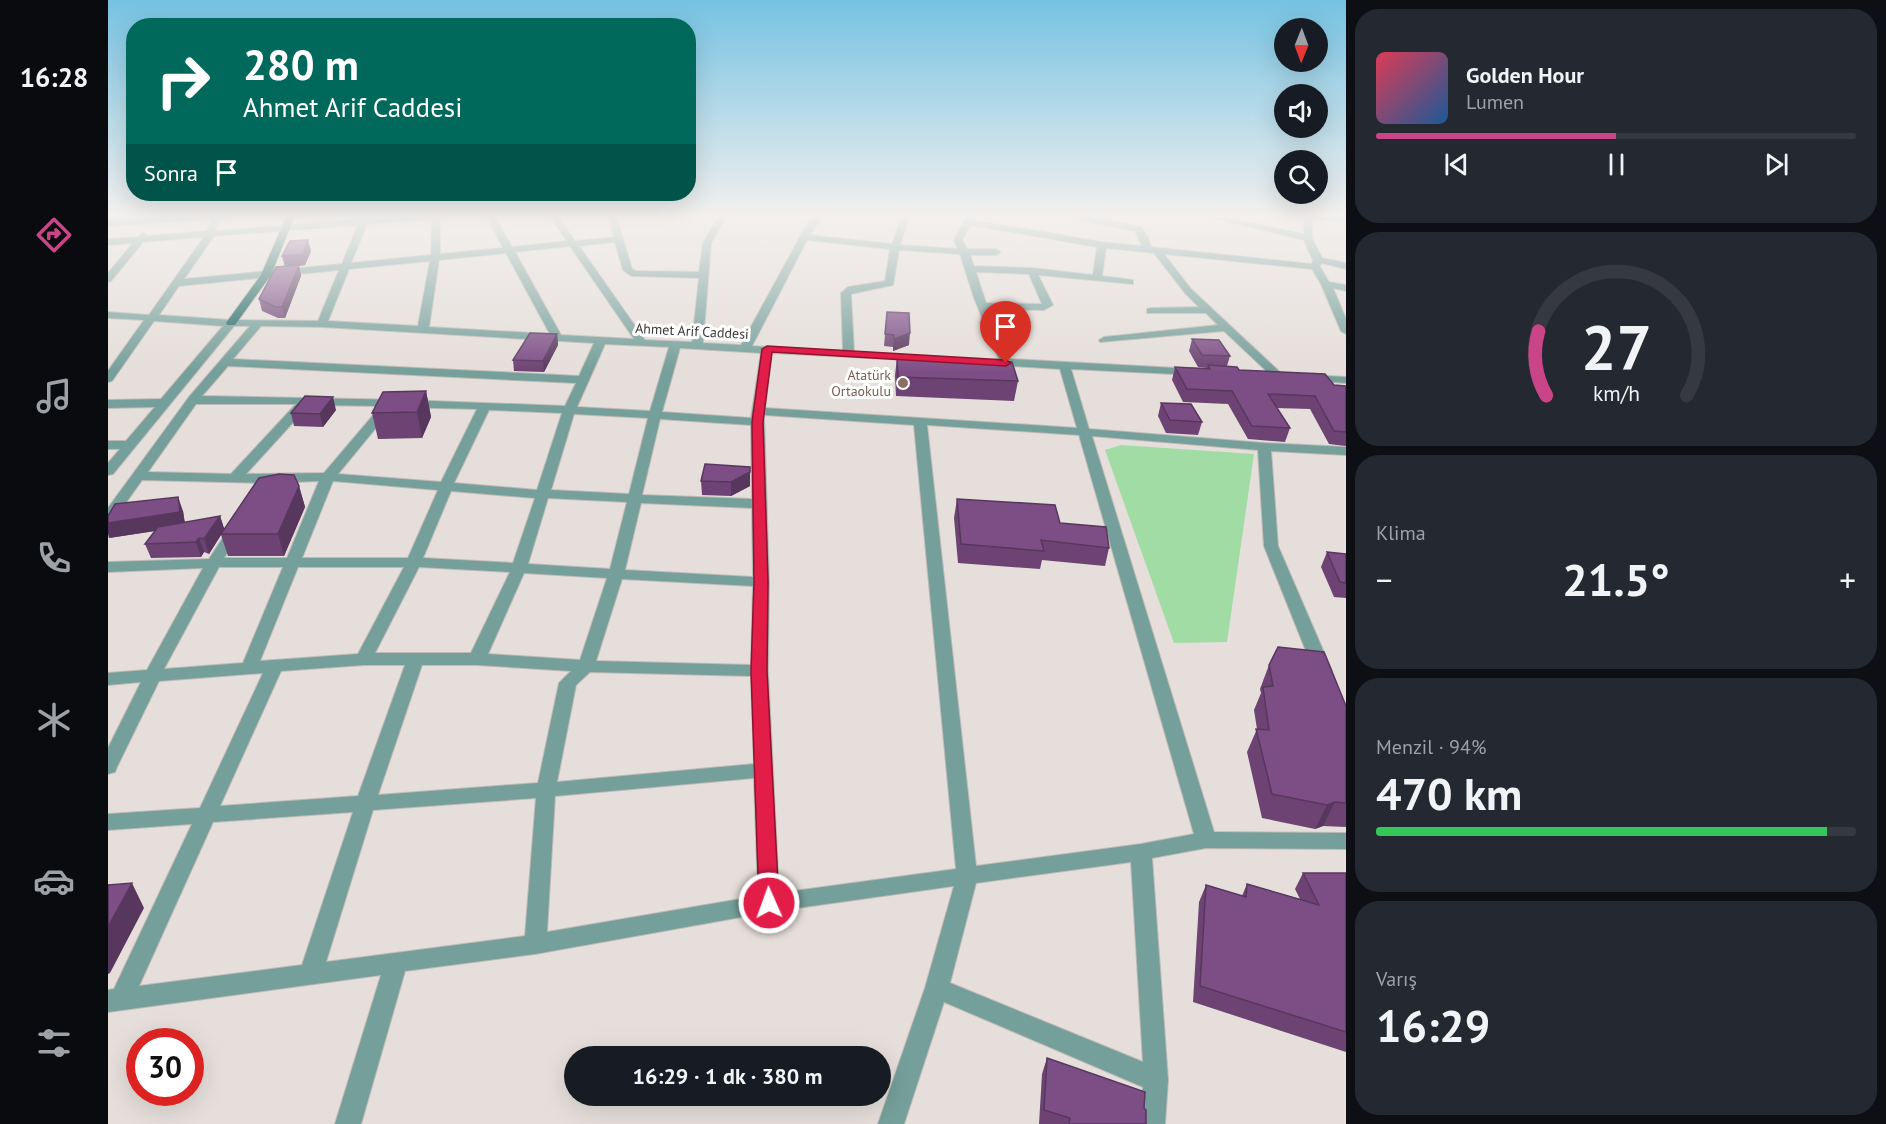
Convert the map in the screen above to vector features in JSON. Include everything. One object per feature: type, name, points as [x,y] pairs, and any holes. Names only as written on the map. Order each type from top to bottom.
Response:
[{"type":"main road","points":[[231,323],[266,275],[269,267]]},
{"type":"street","points":[[108,379],[188,267]]},
{"type":"street","points":[[177,283],[341,267]]},
{"type":"street","points":[[322,324],[345,267]]},
{"type":"street","points":[[423,330],[433,267]]},
{"type":"street","points":[[520,267],[557,337]]},
{"type":"street","points":[[590,267],[642,343]]},
{"type":"street","points":[[627,267],[634,274],[703,275]]},
{"type":"street","points":[[697,347],[704,267]]},
{"type":"street","points":[[744,348],[790,267]]},
{"type":"street","points":[[849,355],[846,293],[848,290],[862,286],[888,285],[893,267]]},
{"type":"street","points":[[1096,278],[1098,267]]},
{"type":"street","points":[[1167,267],[1188,291],[1288,377]]},
{"type":"street","points":[[1319,267],[1346,331]]},
{"type":"street","points":[[1006,363],[969,269],[1032,271],[1130,282]]},
{"type":"street","points":[[982,306],[1044,307],[1048,305],[1032,271]]},
{"type":"street","points":[[1326,284],[1346,288]]},
{"type":"street","points":[[1151,311],[1209,310]]},
{"type":"street","name":"Ahmet Arif Caddesi","points":[[108,315],[155,316],[231,323],[322,324],[557,337],[600,342],[939,359]]},
{"type":"street","points":[[108,471],[231,323]]},
{"type":"street","points":[[108,518],[193,400],[258,323]]},
{"type":"street","points":[[1104,340],[1228,327]]},
{"type":"street","points":[[477,659],[519,568],[540,494],[569,411],[600,342]]},
{"type":"street","points":[[535,944],[546,790],[568,683],[586,666],[616,575],[655,415],[675,346]]},
{"type":"street","points":[[767,349],[758,417],[761,582],[759,671],[769,903]]},
{"type":"street","points":[[223,362],[581,380]]},
{"type":"street","points":[[984,362],[1064,364],[1208,373]]},
{"type":"street","points":[[1064,364],[1206,840]]},
{"type":"street","points":[[1255,375],[1346,380]]},
{"type":"street","points":[[193,400],[390,402],[655,415],[920,420],[1264,447],[1346,451]]},
{"type":"street","points":[[236,477],[307,400]]},
{"type":"street","points":[[249,668],[328,477],[390,402]]},
{"type":"street","points":[[108,404],[164,403]]},
{"type":"street","points":[[364,659],[414,562],[446,486],[484,408]]},
{"type":"street","points":[[891,1124],[937,988],[968,876],[920,420]]},
{"type":"street","points":[[108,445],[130,445]]},
{"type":"street","points":[[1264,447],[1271,546],[1328,684]]},
{"type":"street","points":[[138,476],[269,479],[328,477],[540,494],[760,504]]},
{"type":"street","points":[[256,498],[269,479]]},
{"type":"street","points":[[108,767],[152,676],[213,563],[244,516]]},
{"type":"street","points":[[108,567],[213,563],[414,562],[761,582]]},
{"type":"street","points":[[108,679],[364,659],[477,659],[586,666],[759,671]]},
{"type":"street","points":[[311,972],[365,804],[415,660]]},
{"type":"street","points":[[115,1001],[207,815],[274,666]]},
{"type":"street","points":[[108,822],[546,790],[765,770]]},
{"type":"street","points":[[115,1001],[311,972],[535,944],[769,903],[1141,852],[1206,840],[1346,841]]},
{"type":"street","points":[[1141,852],[1156,1080],[1152,1124]]},
{"type":"street","points":[[348,1124],[396,962]]},
{"type":"street","points":[[937,988],[1156,1080]]},
{"type":"green space","points":[[1121,445],[1254,454],[1227,642],[1174,643],[1105,450]]},
{"type":"building","points":[[276,267],[298,267],[282,307],[275,307],[259,299]]},
{"type":"building","points":[[887,312],[909,313],[910,333],[894,339],[894,335],[885,334]]},
{"type":"building","points":[[530,333],[557,334],[543,361],[513,360]]},
{"type":"building","points":[[1192,339],[1219,340],[1230,356],[1202,355]]},
{"type":"building","points":[[897,357],[1012,362],[1018,381],[898,377]]},
{"type":"building","points":[[1208,365],[1237,367],[1239,370],[1325,374],[1334,385],[1346,386],[1346,432],[1334,431],[1315,396],[1268,394],[1290,428],[1252,426],[1232,391],[1187,389],[1175,367],[1210,369]]},
{"type":"building","points":[[426,391],[417,412],[372,413],[383,392]]},
{"type":"building","points":[[305,396],[333,397],[320,414],[291,413]]},
{"type":"building","points":[[1161,403],[1191,404],[1202,422],[1170,420]]},
{"type":"building","points":[[705,464],[750,467],[750,472],[731,482],[701,481]]},
{"type":"building","points":[[279,474],[294,475],[299,486],[278,534],[221,534],[259,478]]},
{"type":"building","points":[[178,497],[180,512],[108,523],[108,516],[115,504]]},
{"type":"building","points":[[957,499],[1055,505],[1060,523],[1106,527],[1109,548],[1041,540],[1044,551],[961,544]]},
{"type":"building","points":[[220,516],[204,539],[199,538],[196,542],[145,544],[158,527]]},
{"type":"building","points":[[1327,552],[1346,554],[1346,583],[1340,582]]},
{"type":"building","points":[[1278,647],[1324,652],[1346,706],[1346,803],[1335,802],[1327,805],[1272,794],[1256,729],[1269,730],[1263,687],[1273,686],[1269,665]]},
{"type":"building","points":[[1303,873],[1346,873],[1346,1032],[1200,986],[1206,885],[1246,897],[1247,884],[1319,905]]},
{"type":"building","points":[[132,883],[108,927],[108,885]]},
{"type":"building","points":[[1047,1058],[1145,1092],[1146,1124],[1069,1124],[1070,1118],[1044,1110]]},
{"type":"place","name":"Atatürk Ortaokulu","points":[[903,383]]},
{"type":"route","points":[[769,903],[759,671],[761,582],[757,422],[767,349],[1006,363]]}]
